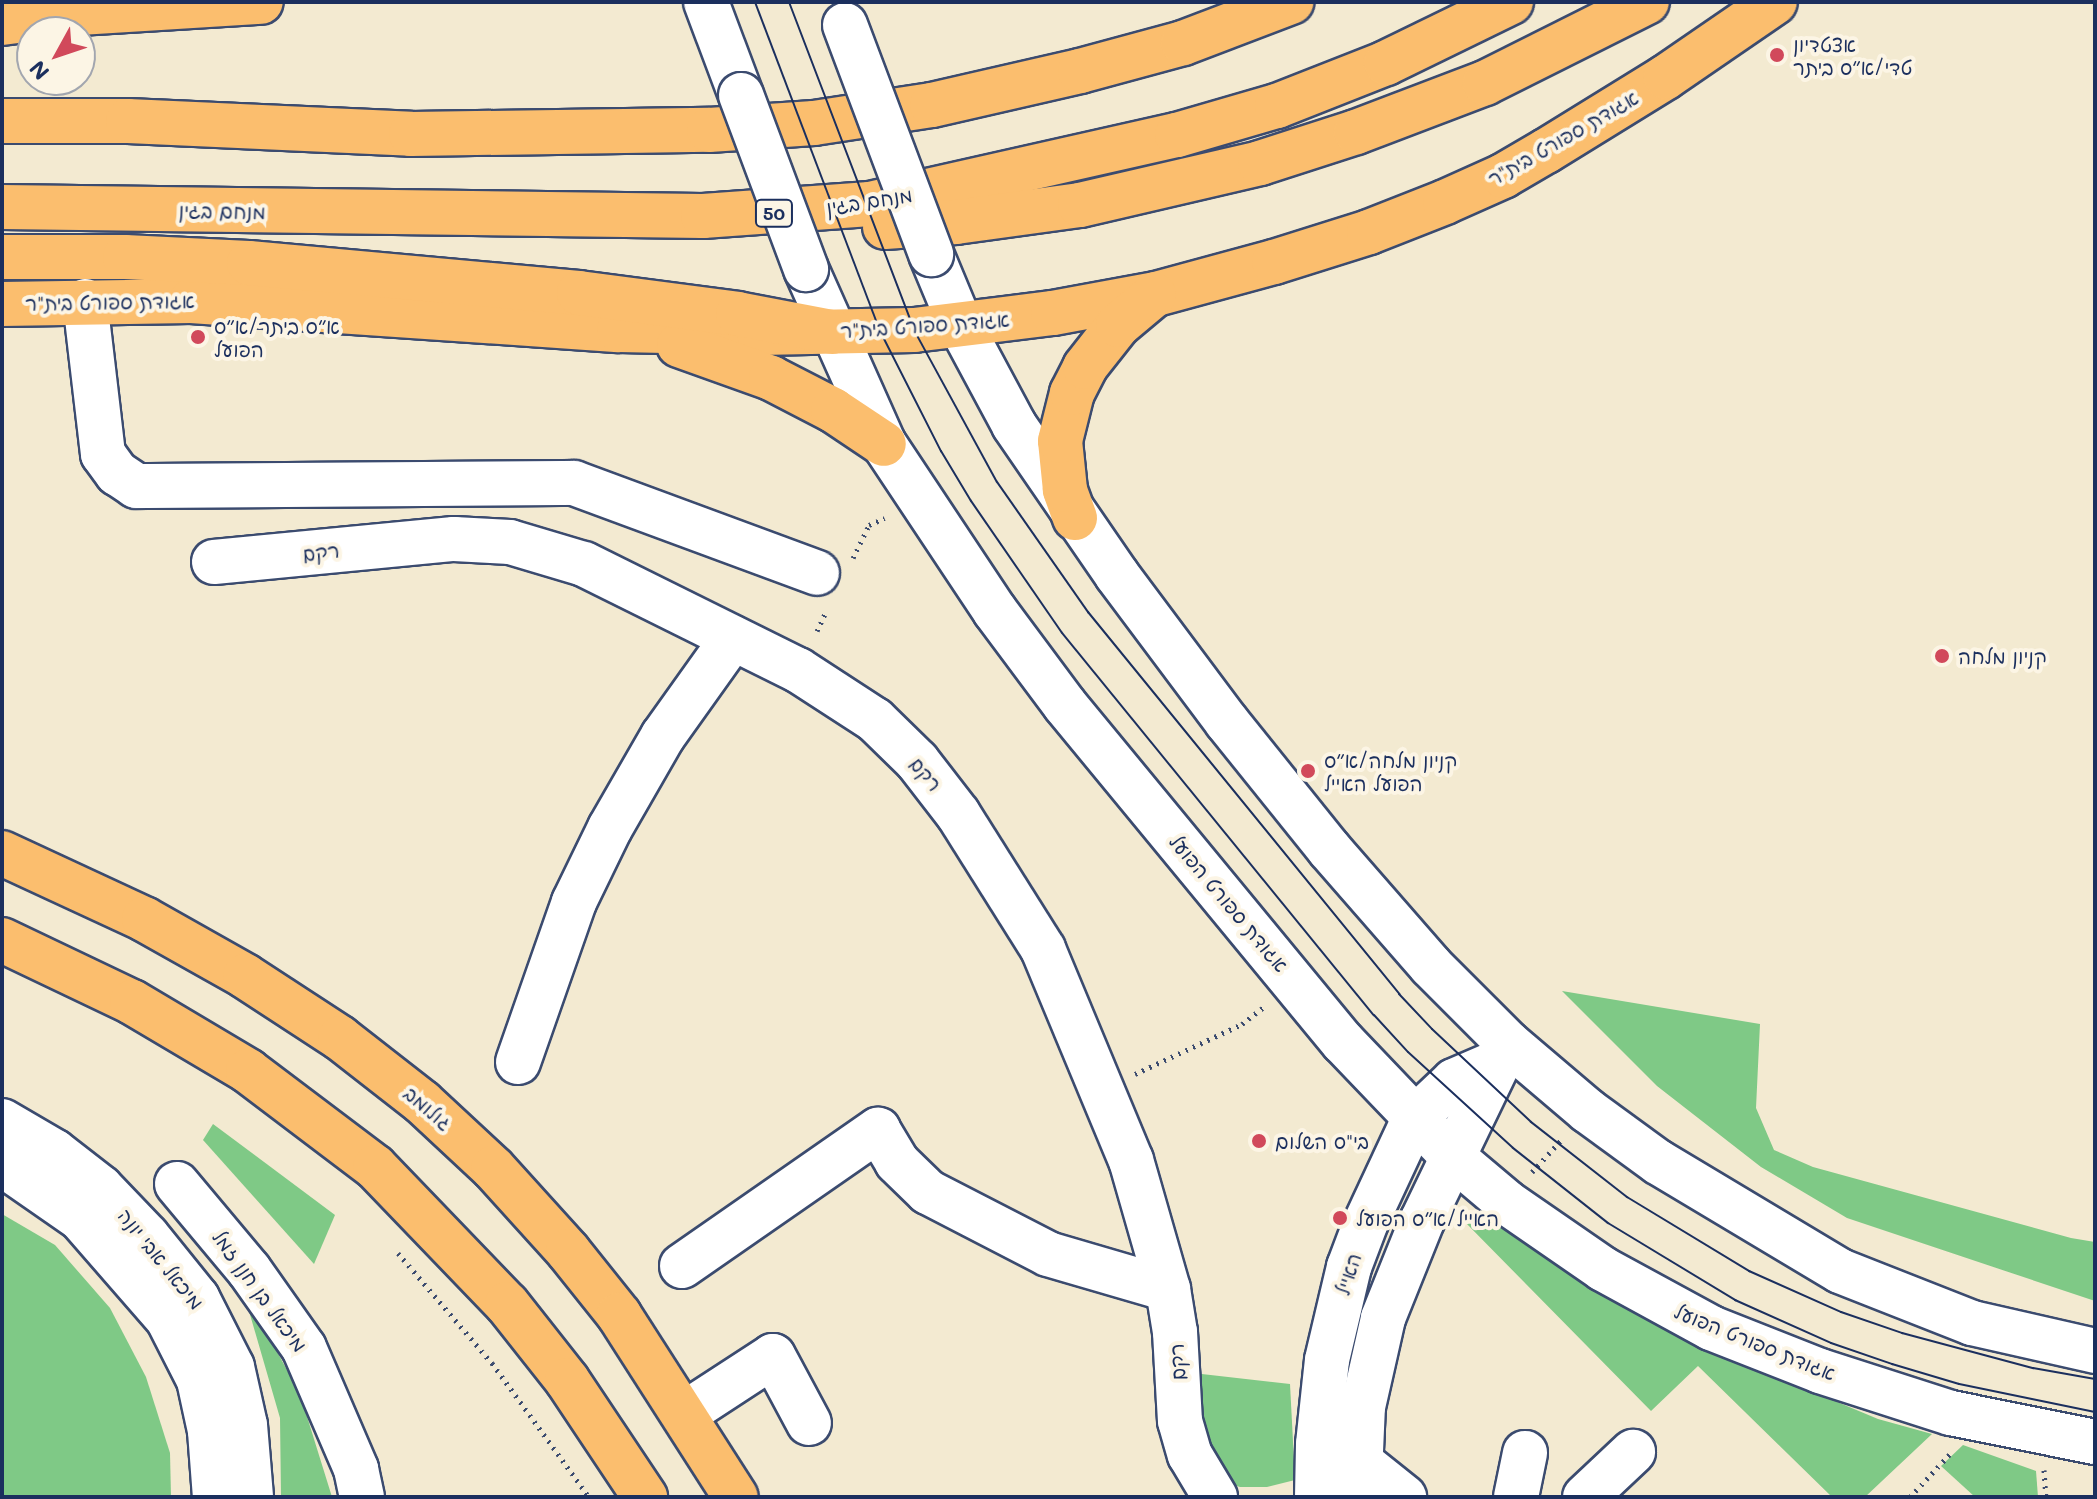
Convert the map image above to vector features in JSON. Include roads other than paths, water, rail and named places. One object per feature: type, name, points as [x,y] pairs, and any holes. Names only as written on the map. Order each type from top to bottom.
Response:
[{"type":"main road","points":[[2,23],[79,13],[261,2]]},
{"type":"main road","points":[[2,121],[128,121],[411,134],[709,130],[814,123],[932,105],[1080,71],[1183,43],[1291,2]]},
{"type":"main road","name":"מנחם בגין","points":[[2,207],[703,216],[870,204],[1177,135],[1277,106],[1386,63],[1511,2]]},
{"type":"main road","points":[[543,216],[735,229],[833,230],[956,222],[1080,205],[1260,163],[1356,132],[1485,83],[1647,2]]},
{"type":"main road","name":"אגודת ספורט בית\"ר","points":[[2,304],[191,301],[619,330],[832,332],[961,326],[1156,294],[1369,232],[1503,176],[1666,77],[1775,2]]},
{"type":"main road","points":[[2,257],[125,257],[249,263],[579,293],[738,314],[832,332]]},
{"type":"main road","points":[[1075,518],[1065,490],[1060,441],[1072,393],[1085,367],[1118,325],[1156,294]]},
{"type":"main road","points":[[619,330],[673,342],[771,378],[833,410],[884,444]]},
{"type":"main road","name":"גולומב","points":[[2,853],[144,919],[245,976],[340,1038],[422,1102],[493,1168],[568,1251],[619,1315],[736,1497]]},
{"type":"main road","points":[[2,940],[132,1002],[248,1071],[375,1167],[507,1304],[567,1380],[645,1497]]},
{"type":"street","points":[[841,14],[961,326],[1014,425],[1075,518],[1227,722],[1329,849],[1504,1052],[1576,1125],[1645,1171],[1703,1192]]},
{"type":"street","name":"אגודת ספורט הפועל","points":[[713,21],[806,269],[884,444],[995,611],[1065,705],[1343,1042],[1414,1119],[1506,1202],[1603,1269],[1693,1320],[1741,1341],[1951,1413],[2095,1442]]},
{"type":"street","points":[[85,301],[103,454],[117,473],[136,486],[574,483],[817,573]]},
{"type":"street","name":"רקם","points":[[214,562],[454,539],[510,542],[584,564],[798,670],[875,720],[917,761],[965,826],[1043,949],[1131,1160],[1168,1289],[1175,1332],[1180,1421],[1190,1455],[1218,1494]]},
{"type":"street","points":[[518,1062],[574,902],[610,828],[663,736],[733,638]]},
{"type":"street","points":[[1404,1497],[1353,1481],[1363,1407],[1383,1318],[1403,1262],[1504,1052]]},
{"type":"street","points":[[1504,1052],[1703,1192],[1840,1271],[1905,1299],[1987,1327],[2095,1351]]},
{"type":"street","name":"האייל","points":[[1317,1497],[1321,1406],[1335,1315],[1362,1233],[1414,1119],[1454,1081],[1504,1052]]},
{"type":"street","name":"מיכאל אבי יונה","points":[[2,1121],[55,1152],[101,1188],[147,1236],[197,1298],[232,1367],[245,1425],[251,1497]]},
{"type":"street","points":[[682,1266],[878,1130],[897,1162],[928,1192],[1048,1254],[1168,1289]]},
{"type":"street","name":"מיכאל אבי יונה","points":[[2,1164],[81,1219],[168,1319],[199,1380],[210,1431],[215,1497]]},
{"type":"street","name":"מיכאל בן חנן זמל","points":[[177,1184],[249,1270],[304,1348],[356,1469],[362,1497]]},
{"type":"street","points":[[684,1414],[773,1356],[809,1423]]},
{"type":"street","points":[[1585,1497],[1633,1452]]},
{"type":"street","points":[[1516,1497],[1525,1453]]},
{"type":"tram line","points":[[755,2],[880,331],[941,451],[971,501],[1062,633],[1374,1015],[1408,1052],[1513,1148],[1608,1223],[1735,1300],[1831,1343],[1892,1364],[1959,1384],[2095,1412]]},
{"type":"tram line","points":[[789,2],[914,330],[997,482],[1088,612],[1399,994],[1432,1029],[1531,1122],[1627,1197],[1749,1271],[1841,1312],[1902,1333],[2033,1368],[2095,1379]]},
{"type":"place","name":"אצטדיון טדי/א״ס ביתר","points":[[1777,55]]},
{"type":"place","name":"א״ס ביתר/א״ס הפועל","points":[[198,337]]},
{"type":"place","name":"קניון מלחה","points":[[1942,656]]},
{"type":"place","name":"קניון מלחה/א״ס הפועל האייל","points":[[1308,771]]},
{"type":"place","name":"בי\"ס השלום","points":[[1259,1141]]},
{"type":"place","name":"האייל/א״ס הפועל","points":[[1340,1218]]}]
